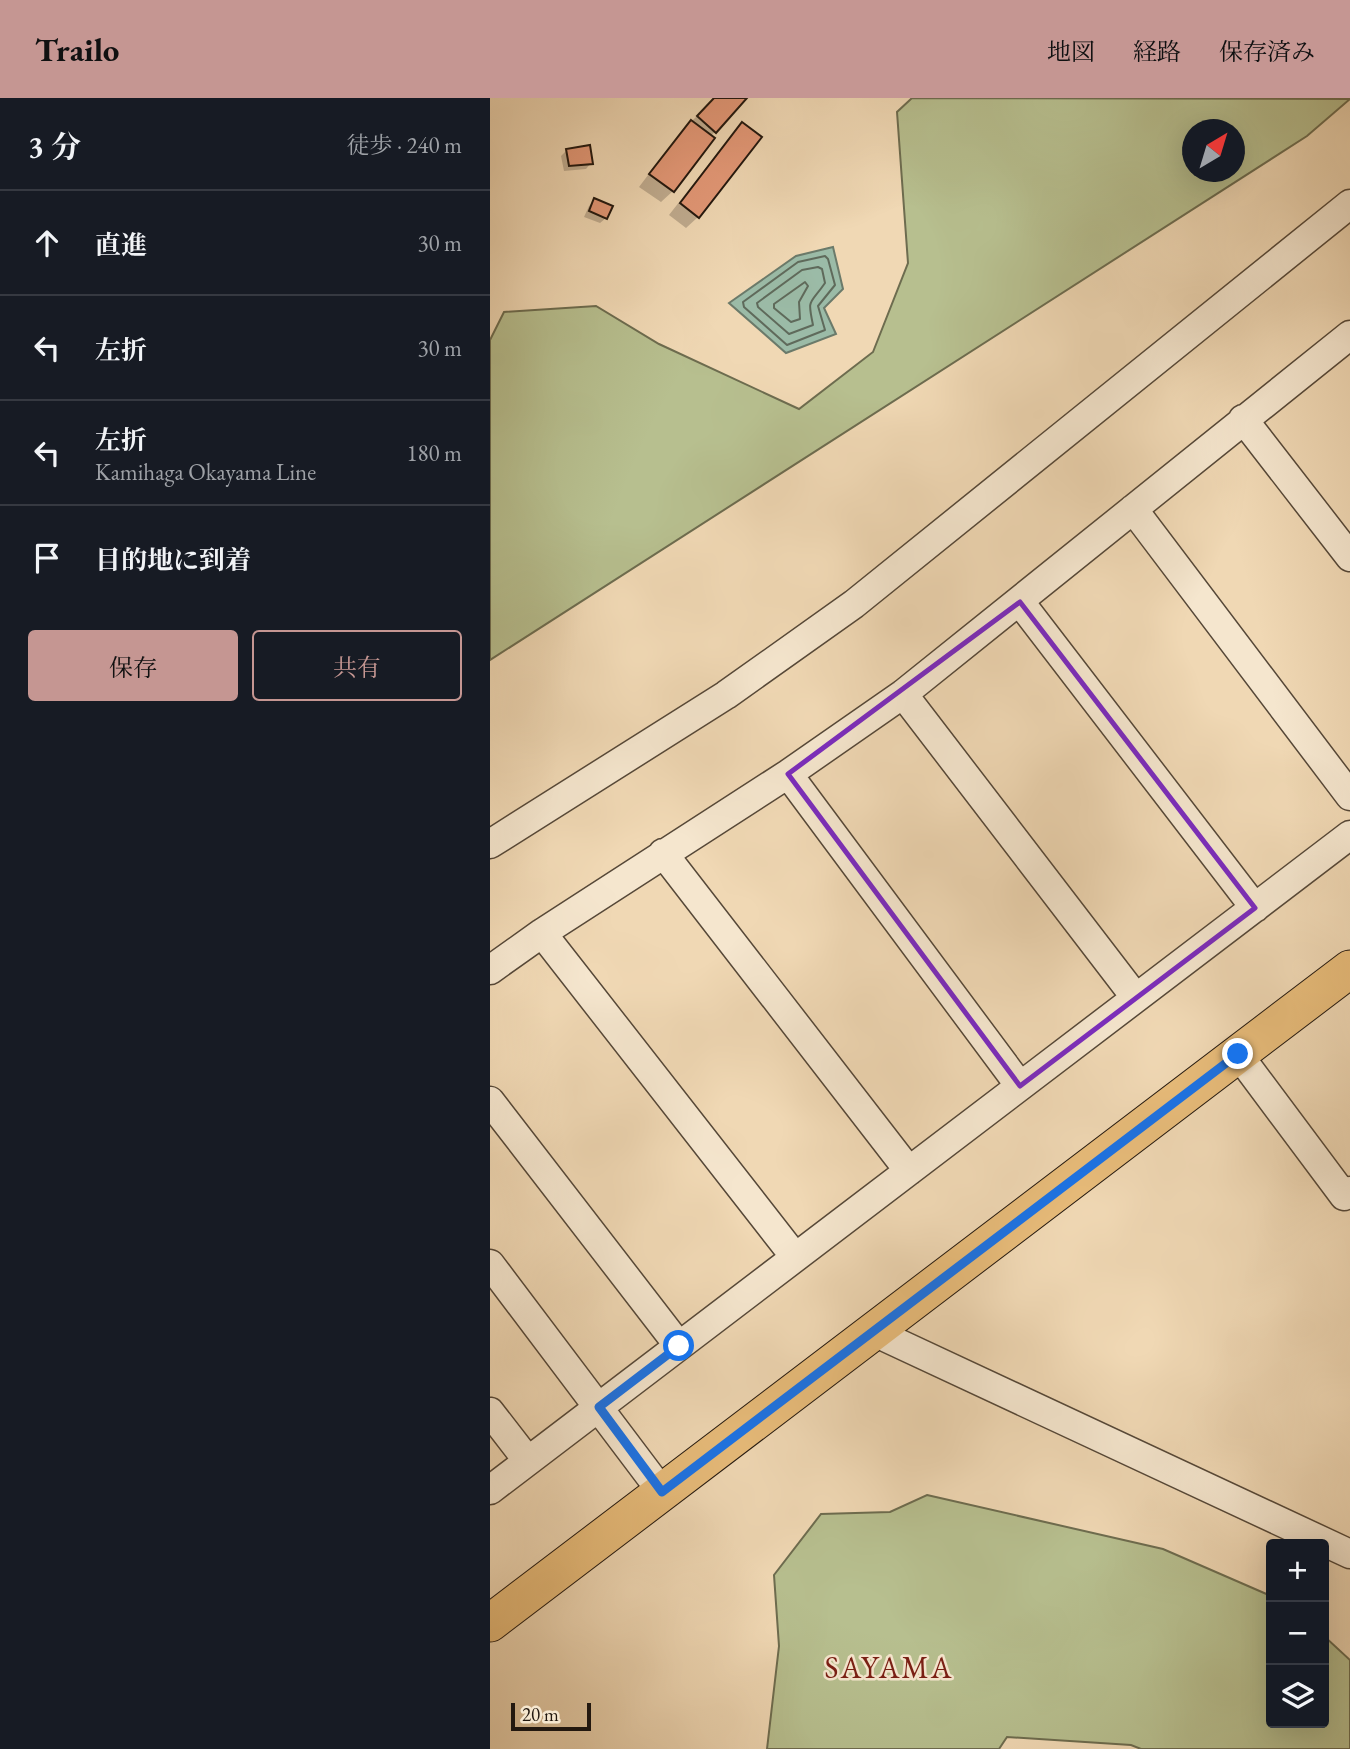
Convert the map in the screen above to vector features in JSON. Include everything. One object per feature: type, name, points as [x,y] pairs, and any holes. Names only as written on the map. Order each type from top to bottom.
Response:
[{"type":"main road","points":[[490,1623],[1350,969]]},
{"type":"street","points":[[490,844],[726,695],[854,604],[1350,204]]},
{"type":"street","points":[[490,970],[663,853],[788,774],[903,694],[1350,335]]},
{"type":"street","points":[[1243,419],[1350,557]]},
{"type":"street","points":[[1133,509],[1350,796]]},
{"type":"street","points":[[1020,602],[1255,908]]},
{"type":"street","points":[[903,694],[1136,998]]},
{"type":"street","points":[[788,774],[1020,1086]]},
{"type":"street","points":[[490,1490],[1350,835]]},
{"type":"street","points":[[663,853],[909,1171]]},
{"type":"street","points":[[542,933],[796,1257]]},
{"type":"street","points":[[1238,1054],[1344,1196],[1350,1191]]},
{"type":"street","points":[[490,1101],[679,1346]]},
{"type":"street","points":[[490,1264],[662,1492]]},
{"type":"street","points":[[872,1331],[1350,1554]]},
{"type":"street","points":[[490,1412],[528,1461]]},
{"type":"highlighted area","points":[[1020,602],[1255,908],[1020,1086],[788,774]]},
{"type":"shaded area","points":[[912,98],[1350,99],[1307,136],[1245,176],[1245,119],[1182,119],[1182,182],[1235,182],[490,660],[490,340],[504,312],[596,306],[659,344],[799,409],[873,352],[908,263],[897,112]]},
{"type":"shaded area","points":[[927,1495],[1163,1549],[1266,1594],[1266,1728],[1329,1728],[1329,1641],[1350,1660],[1350,1749],[1141,1749],[1131,1745],[1007,1737],[999,1749],[767,1749],[779,1646],[774,1575],[821,1514],[890,1512]]},
{"type":"water","points":[[833,247],[843,289],[824,308],[836,334],[786,353],[729,303],[796,256]]},
{"type":"building","points":[[714,98],[747,98],[716,133],[697,116]]},
{"type":"building","points":[[691,120],[715,138],[674,192],[649,174]]},
{"type":"building","points":[[742,122],[762,137],[699,218],[680,203]]},
{"type":"building","points":[[590,145],[593,164],[569,166],[566,149]]},
{"type":"building","points":[[594,198],[613,206],[607,219],[589,211]]},
{"type":"district","name":"SAYAMA","points":[[889,1667]]},
{"type":"route","points":[[679,1346],[599,1407],[662,1492],[1238,1054]]}]
